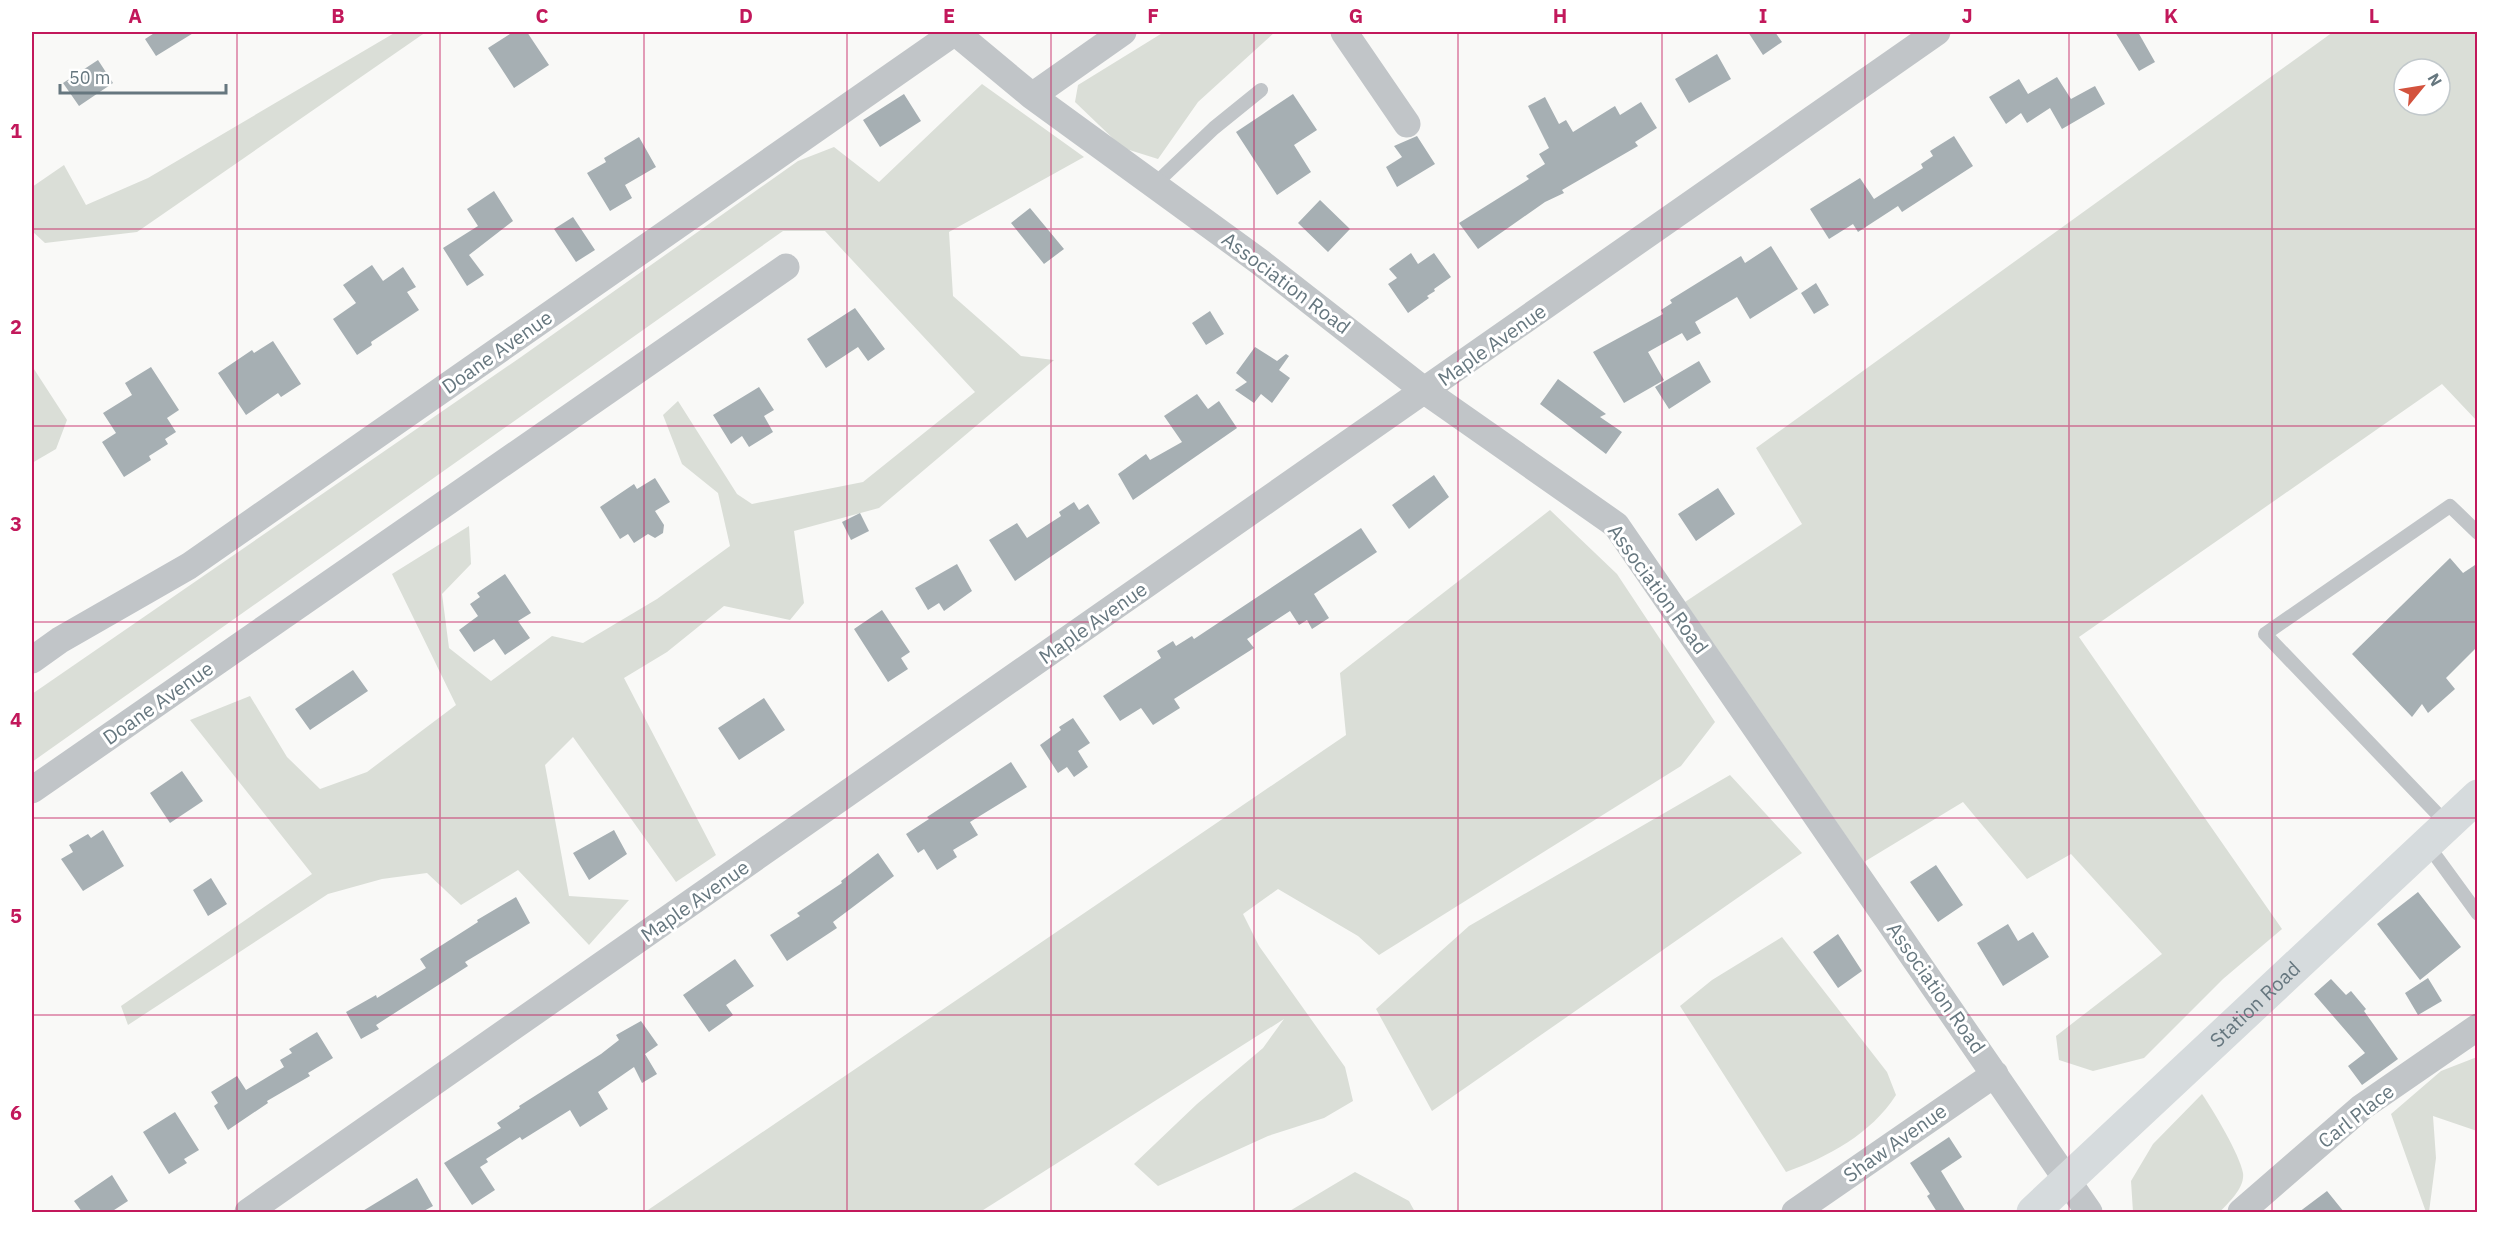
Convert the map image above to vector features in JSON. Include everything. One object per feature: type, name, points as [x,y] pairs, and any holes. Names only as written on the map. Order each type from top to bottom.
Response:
[{"type":"main road","name":"Station Road","points":[[2033,1212],[2478,796]]},
{"type":"street","name":"Association Road","points":[[955,32],[1032,96],[1260,262],[1425,391],[1617,525],[2089,1212]]},
{"type":"street","name":"Doane Avenue","points":[[32,660],[60,640],[189,566],[955,32]]},
{"type":"street","points":[[1032,96],[1123,32]]},
{"type":"street","points":[[1344,32],[1407,124]]},
{"type":"street","name":"Maple Avenue","points":[[248,1212],[1937,32]]},
{"type":"street","name":"Doane Avenue","points":[[32,790],[786,267]]},
{"type":"street","name":"Carl Place","points":[[2241,1212],[2362,1107],[2478,1027]]},
{"type":"street","name":"Shaw Avenue","points":[[1795,1212],[1995,1074]]},
{"type":"lane","points":[[1154,185],[1214,128],[1262,90]]},
{"type":"lane","points":[[2478,533],[2450,506],[2265,634],[2437,834],[2478,914]]},
{"type":"shaded area","points":[[396,32],[426,32],[137,232],[45,243],[32,231],[32,187],[64,165],[86,205],[148,178]]},
{"type":"shaded area","points":[[1164,32],[1275,32],[1198,102],[1158,159],[1123,148],[1075,102],[1078,85]]},
{"type":"shaded area","points":[[2333,32],[2477,32],[2477,421],[2442,384],[2079,637],[2282,929],[2223,979],[2144,1058],[2093,1071],[2059,1060],[2056,1036],[2162,954],[2071,854],[2027,879],[1963,802],[1864,862],[1685,602],[1802,524],[1756,448]]},
{"type":"shaded area","points":[[982,84],[1084,157],[949,232],[953,296],[1021,356],[1054,360],[879,508],[794,531],[804,603],[790,620],[724,606],[667,652],[624,678],[716,855],[676,882],[573,737],[545,765],[569,896],[629,900],[589,945],[518,870],[461,905],[427,873],[382,879],[328,894],[128,1025],[121,1006],[312,874],[190,720],[250,696],[287,757],[320,789],[367,772],[456,705],[392,574],[469,526],[471,564],[442,594],[449,648],[491,681],[552,636],[583,643],[657,599],[730,546],[718,493],[682,464],[663,415],[678,401],[737,494],[752,504],[863,482],[975,392],[825,231],[783,231],[32,762],[32,694],[521,357],[798,161],[834,147],[879,182]]},
{"type":"shaded area","points":[[32,366],[67,420],[56,449],[32,463]]},
{"type":"shaded area","points":[[1550,510],[1617,574],[1715,722],[1681,766],[1379,955],[1358,936],[1278,889],[1243,914],[1259,946],[1345,1067],[1353,1101],[1324,1118],[1268,1136],[1158,1186],[1134,1164],[1197,1104],[1263,1048],[1284,1019],[980,1212],[645,1212],[1346,735],[1340,673]]},
{"type":"shaded area","points":[[1730,775],[1802,853],[1432,1111],[1376,1009],[1469,926]]},
{"type":"shaded area","points":[[1782,937],[1887,1072],[1896,1095],[1886,1109],[1861,1133],[1833,1151],[1786,1172],[1680,1006],[1712,980]]},
{"type":"shaded area","points":[[2477,1057],[2477,1131],[2433,1116],[2436,1158],[2429,1212],[2426,1212],[2391,1114],[2441,1071]]},
{"type":"shaded area","points":[[2202,1094],[2237,1155],[2243,1173],[2242,1184],[2220,1212],[2133,1212],[2131,1181],[2153,1144]]},
{"type":"shaded area","points":[[1355,1172],[1409,1201],[1415,1212],[1288,1212]]},
{"type":"building","points":[[156,32],[195,32],[156,56],[145,39]]},
{"type":"building","points":[[513,32],[527,32],[549,65],[514,88],[488,48]]},
{"type":"building","points":[[1748,32],[1775,32],[1782,42],[1763,55]]},
{"type":"building","points":[[2115,32],[2138,32],[2155,62],[2139,71]]},
{"type":"building","points":[[1717,54],[1731,79],[1689,103],[1675,79]]},
{"type":"building","points":[[98,60],[113,83],[79,106],[63,83]]},
{"type":"building","points":[[2057,77],[2071,99],[2095,86],[2105,104],[2062,129],[2050,108],[2027,123],[2021,113],[2006,124],[1989,97],[2019,79],[2028,94]]},
{"type":"building","points":[[904,94],[921,121],[880,147],[863,120]]},
{"type":"building","points":[[1293,94],[1317,130],[1294,145],[1311,172],[1277,195],[1236,132]]},
{"type":"building","points":[[1545,97],[1559,124],[1566,120],[1573,132],[1615,106],[1620,115],[1641,102],[1657,128],[1635,142],[1638,146],[1562,190],[1564,193],[1545,202],[1478,249],[1459,223],[1529,179],[1526,176],[1545,164],[1539,154],[1549,148],[1528,106]]},
{"type":"building","points":[[1417,136],[1435,164],[1397,187],[1386,167],[1402,157],[1394,146]]},
{"type":"building","points":[[1954,136],[1973,166],[1902,212],[1898,206],[1858,232],[1853,224],[1829,239],[1810,209],[1860,178],[1874,199],[1923,168],[1921,164],[1933,156],[1930,151]]},
{"type":"building","points":[[639,137],[656,167],[625,185],[632,198],[610,211],[587,173],[606,162],[604,158]]},
{"type":"building","points":[[494,191],[513,221],[469,255],[484,275],[467,286],[443,248],[478,226],[467,209]]},
{"type":"building","points":[[1320,200],[1350,229],[1328,252],[1298,223]]},
{"type":"building","points":[[1030,208],[1064,249],[1044,264],[1011,223]]},
{"type":"building","points":[[573,217],[595,250],[576,262],[554,229]]},
{"type":"building","points":[[1771,246],[1798,289],[1750,319],[1737,297],[1695,322],[1701,333],[1687,341],[1682,333],[1648,352],[1664,380],[1624,403],[1593,352],[1663,314],[1661,310],[1672,303],[1670,300],[1741,256],[1745,263]]},
{"type":"building","points":[[1411,253],[1418,264],[1434,253],[1451,277],[1434,289],[1435,291],[1427,296],[1429,298],[1408,313],[1388,284],[1397,278],[1389,269]]},
{"type":"building","points":[[372,265],[383,281],[403,267],[416,287],[407,292],[419,310],[371,342],[372,345],[357,355],[333,319],[356,303],[343,285]]},
{"type":"building","points":[[1816,283],[1829,305],[1814,314],[1801,293]]},
{"type":"building","points":[[855,308],[885,349],[868,361],[858,347],[826,368],[807,339]]},
{"type":"building","points":[[1210,311],[1224,334],[1206,345],[1192,323]]},
{"type":"building","points":[[273,341],[301,384],[281,397],[278,393],[246,415],[218,373],[252,350],[254,353]]},
{"type":"building","points":[[1255,347],[1277,361],[1286,354],[1289,356],[1279,370],[1290,378],[1272,403],[1261,394],[1254,403],[1235,390],[1247,382],[1236,373]]},
{"type":"building","points":[[1699,361],[1711,382],[1669,409],[1655,387]]},
{"type":"building","points":[[151,367],[179,410],[167,418],[176,432],[165,439],[168,444],[149,456],[151,460],[124,477],[102,442],[116,433],[103,413],[132,395],[125,383]]},
{"type":"building","points":[[1558,379],[1606,414],[1600,417],[1622,432],[1606,454],[1540,404]]},
{"type":"building","points":[[759,387],[774,410],[764,416],[773,432],[749,447],[742,436],[731,444],[713,415]]},
{"type":"building","points":[[1197,394],[1208,409],[1219,401],[1237,428],[1133,500],[1118,474],[1146,454],[1150,460],[1182,442],[1164,416]]},
{"type":"building","points":[[1434,475],[1449,497],[1409,529],[1392,505]]},
{"type":"building","points":[[655,478],[670,502],[655,511],[664,525],[663,533],[655,538],[648,534],[634,543],[628,534],[620,539],[600,507],[634,484],[637,489]]},
{"type":"building","points":[[1718,488],[1735,514],[1696,541],[1678,514]]},
{"type":"building","points":[[1074,502],[1079,510],[1088,504],[1100,523],[1015,581],[989,540],[1017,523],[1027,538],[1061,516],[1059,512]]},
{"type":"building","points":[[860,513],[869,531],[851,540],[842,522]]},
{"type":"building","points":[[1361,528],[1377,552],[1314,594],[1329,618],[1312,629],[1307,620],[1299,625],[1290,611],[1247,639],[1254,648],[1174,699],[1180,708],[1153,725],[1141,708],[1120,721],[1103,696],[1161,658],[1157,651],[1173,641],[1176,646],[1192,636],[1194,639]]},
{"type":"building","points":[[2450,558],[2463,573],[2478,563],[2478,646],[2446,678],[2455,689],[2428,713],[2422,704],[2412,717],[2352,654]]},
{"type":"building","points":[[957,564],[972,591],[944,611],[939,603],[928,610],[915,588]]},
{"type":"building","points":[[505,574],[531,613],[518,621],[530,638],[505,655],[494,639],[474,652],[459,630],[478,616],[470,604],[480,597],[477,593]]},
{"type":"building","points":[[882,610],[910,652],[901,658],[908,669],[888,682],[854,629]]},
{"type":"building","points":[[353,670],[368,691],[310,730],[295,709]]},
{"type":"building","points":[[764,698],[785,730],[739,760],[718,728]]},
{"type":"building","points":[[1073,718],[1090,743],[1078,751],[1088,767],[1074,777],[1067,767],[1058,773],[1040,745],[1061,730],[1059,727]]},
{"type":"building","points":[[1011,762],[1027,787],[970,822],[978,835],[953,850],[957,857],[937,870],[924,849],[918,853],[906,834],[929,819],[927,817]]},
{"type":"building","points":[[182,771],[203,801],[170,823],[150,793]]},
{"type":"building","points":[[103,830],[124,866],[83,891],[61,859],[73,852],[69,845],[88,834],[91,838]]},
{"type":"building","points":[[614,830],[627,854],[589,880],[573,853]]},
{"type":"building","points":[[878,853],[894,876],[833,922],[837,928],[787,961],[770,935],[800,916],[797,913],[842,883],[841,881]]},
{"type":"building","points":[[1936,865],[1963,905],[1938,922],[1910,882]]},
{"type":"building","points":[[211,878],[227,904],[208,916],[193,890]]},
{"type":"building","points":[[2418,892],[2461,947],[2420,980],[2377,924]]},
{"type":"building","points":[[516,897],[530,923],[465,962],[468,966],[376,1025],[379,1029],[361,1039],[346,1012],[376,995],[377,998],[426,968],[420,959],[478,922],[477,920]]},
{"type":"building","points":[[2008,924],[2018,941],[2033,932],[2049,957],[2003,986],[1977,943]]},
{"type":"building","points":[[1838,934],[1862,971],[1838,988],[1813,952]]},
{"type":"building","points":[[735,959],[754,986],[726,1005],[733,1015],[709,1032],[683,995]]},
{"type":"building","points":[[2428,978],[2442,1001],[2418,1015],[2405,993]]},
{"type":"building","points":[[2331,979],[2346,995],[2351,991],[2366,1009],[2364,1011],[2398,1059],[2362,1085],[2348,1066],[2365,1053],[2314,994]]},
{"type":"building","points":[[641,1021],[658,1045],[645,1054],[657,1074],[642,1083],[634,1067],[598,1092],[608,1109],[580,1127],[570,1110],[522,1140],[520,1137],[486,1159],[488,1162],[480,1167],[495,1190],[472,1205],[444,1163],[501,1128],[497,1123],[520,1108],[519,1106],[601,1054],[619,1040],[616,1035]]},
{"type":"building","points":[[317,1032],[333,1058],[308,1073],[310,1076],[267,1101],[268,1103],[228,1130],[214,1106],[218,1103],[211,1092],[237,1076],[246,1090],[284,1067],[280,1060],[292,1053],[289,1049]]},
{"type":"building","points":[[175,1112],[199,1150],[184,1159],[187,1163],[169,1174],[143,1132]]},
{"type":"building","points":[[1949,1137],[1962,1157],[1941,1171],[1966,1212],[1937,1212],[1927,1196],[1930,1194],[1910,1163]]},
{"type":"building","points":[[112,1175],[128,1201],[111,1212],[82,1212],[74,1201]]},
{"type":"building","points":[[417,1178],[433,1206],[422,1212],[361,1212]]},
{"type":"building","points":[[2327,1191],[2344,1212],[2299,1212]]}]
